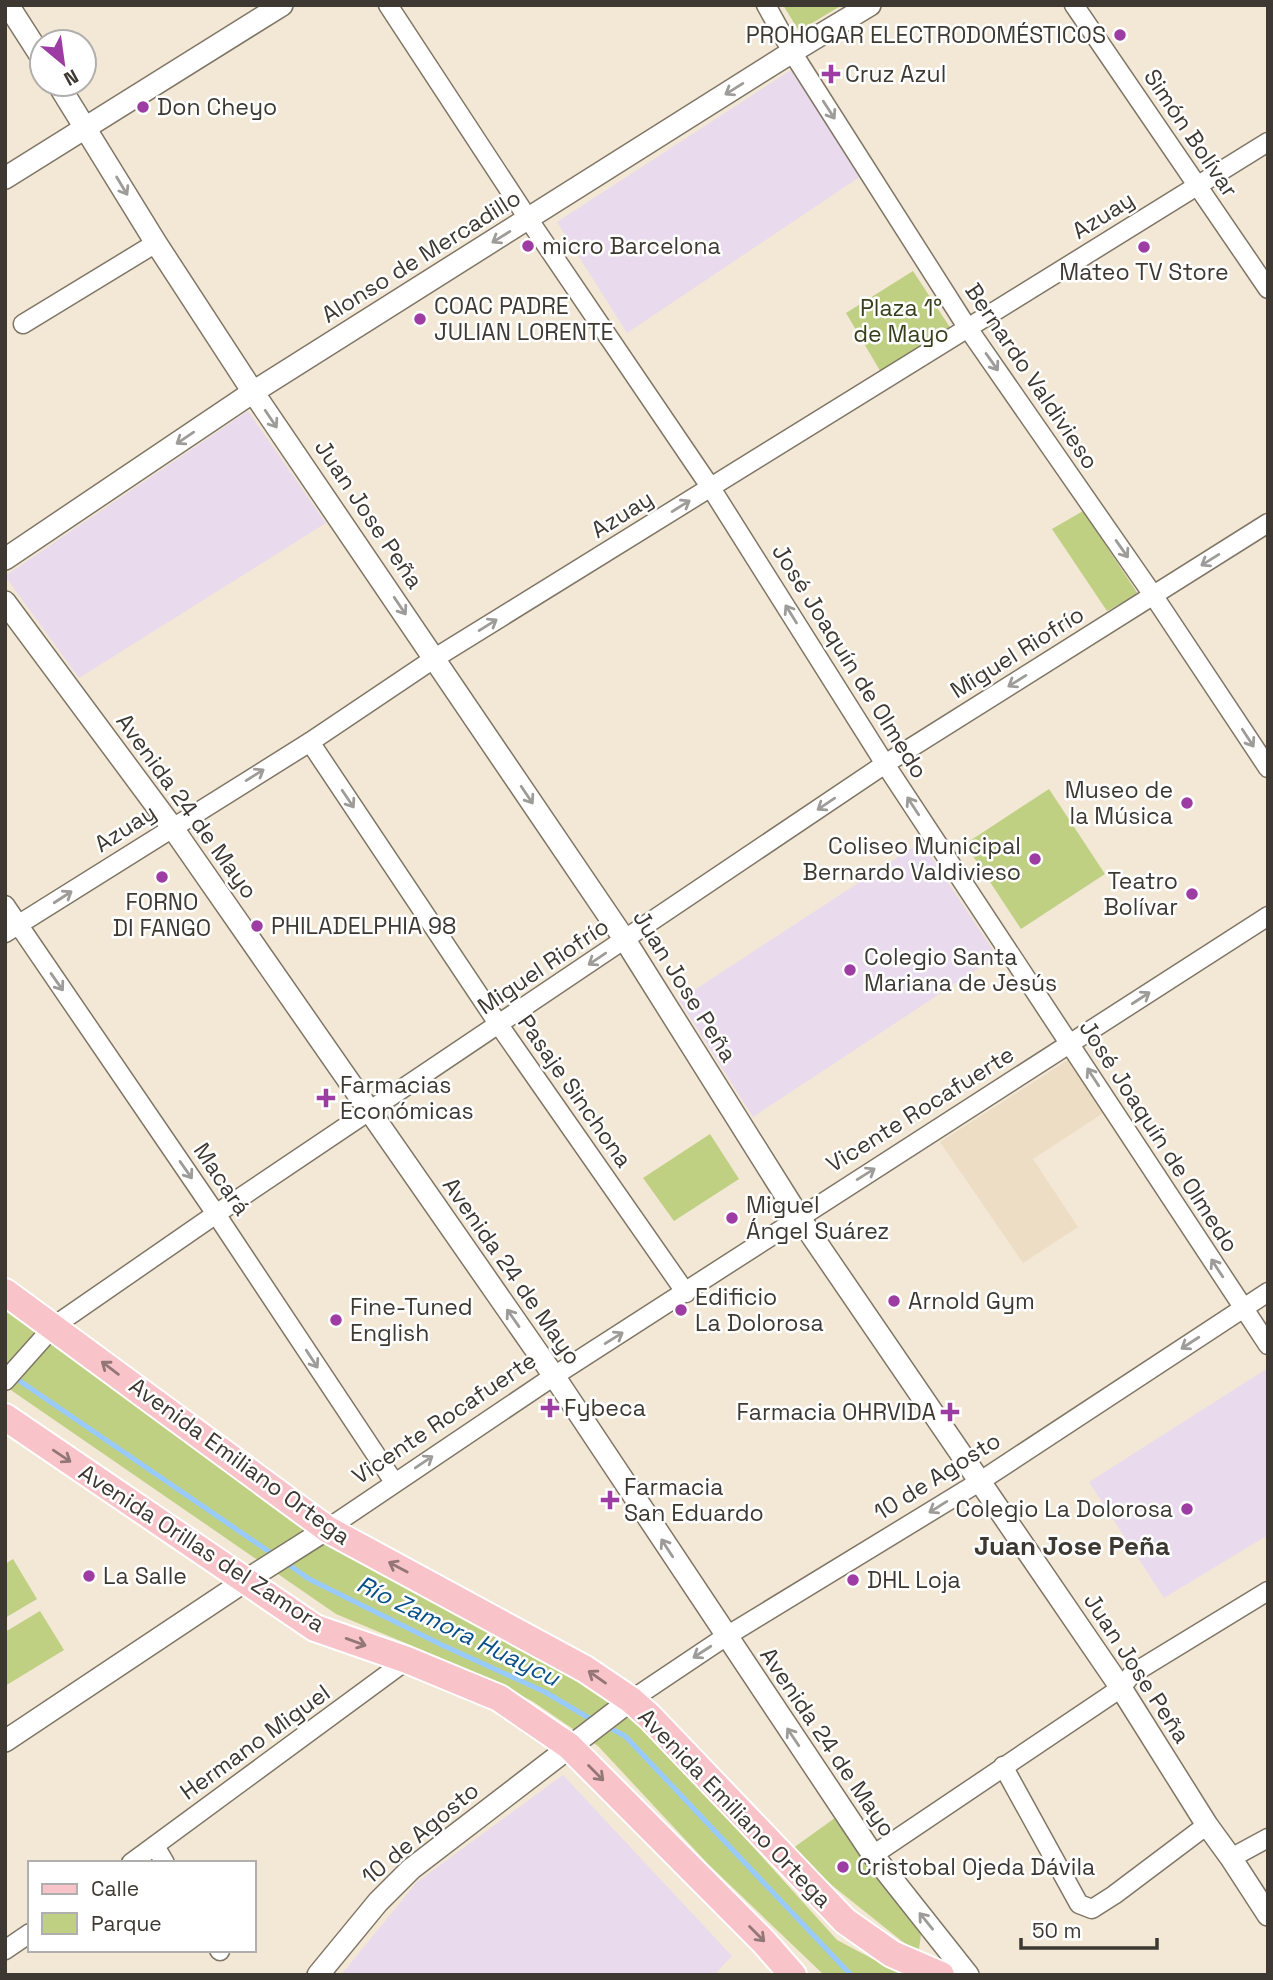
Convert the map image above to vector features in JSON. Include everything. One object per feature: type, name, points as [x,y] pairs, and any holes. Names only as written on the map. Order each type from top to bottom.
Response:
[{"type":"main road","name":"Avenida Emiliano Ortega","points":[[5,1292],[49,1331],[327,1529],[585,1669],[631,1700],[845,1921],[892,1954],[941,1975]]},
{"type":"main road","name":"Avenida Orillas del Zamora","points":[[5,1417],[315,1628],[407,1660],[499,1698],[569,1746],[764,1941],[793,1975]]},
{"type":"street","points":[[8,5],[28,36]]},
{"type":"street","points":[[5,177],[282,5]]},
{"type":"street","name":"José Joaquín de Olmedo","points":[[388,5],[529,219],[712,488],[885,764],[1268,1345]]},
{"type":"street","name":"Bernardo Valdivieso","points":[[766,5],[792,52],[967,327],[1153,595],[1268,768]]},
{"type":"street","name":"Alonso de Mercadillo","points":[[5,559],[253,392],[870,5]]},
{"type":"street","name":"Simón Bolívar","points":[[1074,5],[1268,289]]},
{"type":"street","name":"Juan Jose Peña","points":[[67,98],[156,243],[253,392],[625,940],[799,1217],[1121,1688],[1207,1825],[1268,1915]]},
{"type":"street","name":"Azuay","points":[[11,929],[310,742],[435,658],[1268,142]]},
{"type":"street","points":[[23,324],[156,243]]},
{"type":"street","name":"Miguel Riofrío","points":[[5,1381],[49,1331],[369,1110],[885,764],[1268,523]]},
{"type":"street","name":"Avenida 24 de Mayo","points":[[5,602],[172,827],[554,1376],[725,1637],[873,1855],[968,1975]]},
{"type":"street","name":"Pasaje Sinchona","points":[[310,742],[499,1025],[686,1293]]},
{"type":"street","name":"Macará","points":[[5,905],[11,929],[216,1214],[394,1482]]},
{"type":"street","name":"Vicente Rocafuerte","points":[[5,1741],[554,1376],[1268,916]]},
{"type":"street","name":"10 de Agosto","points":[[318,1975],[378,1902],[411,1869],[631,1700],[725,1637],[979,1482],[1268,1292]]},
{"type":"street","points":[[873,1855],[1121,1688],[1132,1674],[1268,1591]]},
{"type":"street","name":"Hermano Miguel","points":[[134,1861],[407,1660]]},
{"type":"street","points":[[1003,1766],[1079,1904],[1092,1909],[1207,1825]]},
{"type":"street","points":[[1231,1858],[1268,1838]]},
{"type":"street","points":[[155,1846],[164,1861]]},
{"type":"street","points":[[5,1950],[28,1934]]},
{"type":"shaded area","points":[[791,70],[861,176],[627,333],[557,222]]},
{"type":"shaded area","points":[[248,411],[326,523],[79,678],[5,576]]},
{"type":"shaded area","name":"Colegio Santa Mariana de Jesús","points":[[921,842],[997,956],[753,1117],[679,1000]]},
{"type":"shaded area","points":[[1074,1056],[1108,1110],[1033,1159],[1078,1227],[1023,1263],[940,1142]]},
{"type":"shaded area","name":"Colegio La Dolorosa","points":[[1268,1368],[1268,1535],[1164,1598],[1089,1482]]},
{"type":"shaded area","points":[[563,1775],[732,1956],[714,1975],[341,1975],[417,1882]]},
{"type":"green space","points":[[783,5],[842,5],[799,31]]},
{"type":"green space","name":"Plaza 1° de Mayo","points":[[913,271],[953,332],[882,374],[846,313]]},
{"type":"green space","points":[[1083,511],[1138,594],[1107,611],[1052,529]]},
{"type":"green space","name":"Coliseo Municipal Bernardo Valdivieso","points":[[1049,789],[1105,874],[1021,929],[965,844]]},
{"type":"green space","points":[[710,1134],[739,1179],[674,1221],[643,1178]]},
{"type":"green space","points":[[5,1306],[239,1475],[412,1592],[564,1664],[638,1719],[837,1940],[903,1975],[824,1975],[708,1864],[598,1746],[532,1701],[458,1665],[336,1614],[5,1386]]},
{"type":"green space","points":[[13,1559],[37,1599],[5,1618],[5,1564]]},
{"type":"green space","points":[[40,1611],[64,1650],[5,1686],[5,1632]]},
{"type":"green space","points":[[839,1815],[921,1935],[919,1949],[908,1946],[789,1851]]},
{"type":"waterway","name":"Río Zamora Huaycu","points":[[14,1377],[274,1555]]},
{"type":"waterway","name":"Río Zamora Huaycu","points":[[285,1562],[309,1579],[545,1692],[594,1721]]},
{"type":"waterway","name":"Río Zamora Huaycu","points":[[606,1726],[625,1736],[851,1975]]},
{"type":"place","name":"PROHOGAR ELECTRODOMÉSTICOS","points":[[1120,35]]},
{"type":"place","name":"Cruz Azul","points":[[831,74]]},
{"type":"place","name":"Don Cheyo","points":[[143,107]]},
{"type":"place","name":"micro Barcelona","points":[[528,246]]},
{"type":"place","name":"Mateo TV Store","points":[[1144,247]]},
{"type":"place","name":"COAC PADRE JULIAN LORENTE","points":[[420,319]]},
{"type":"place","name":"Museo de la Música","points":[[1187,803]]},
{"type":"place","name":"Coliseo Municipal Bernardo Valdivieso","points":[[1035,859]]},
{"type":"place","name":"FORNO DI FANGO","points":[[162,877]]},
{"type":"place","name":"Teatro Bolívar","points":[[1192,894]]},
{"type":"place","name":"PHILADELPHIA 98","points":[[257,926]]},
{"type":"place","name":"Colegio Santa Mariana de Jesús","points":[[850,970]]},
{"type":"place","name":"Farmacias Económicas","points":[[326,1098]]},
{"type":"place","name":"Miguel Ángel Suárez","points":[[732,1218]]},
{"type":"place","name":"Arnold Gym","points":[[894,1301]]},
{"type":"place","name":"Edificio La Dolorosa","points":[[681,1310]]},
{"type":"place","name":"Fine-Tuned English","points":[[336,1320]]},
{"type":"place","name":"Fybeca","points":[[550,1408]]},
{"type":"place","name":"Farmacia OHRVIDA","points":[[950,1412]]},
{"type":"place","name":"Farmacia San Eduardo","points":[[610,1500]]},
{"type":"place","name":"Colegio La Dolorosa","points":[[1187,1509]]},
{"type":"place","name":"La Salle","points":[[89,1576]]},
{"type":"place","name":"DHL Loja","points":[[853,1580]]},
{"type":"place","name":"Cristobal Ojeda Dávila","points":[[843,1867]]},
{"type":"district","name":"Juan Jose Peña","points":[[1072,1546]]}]
